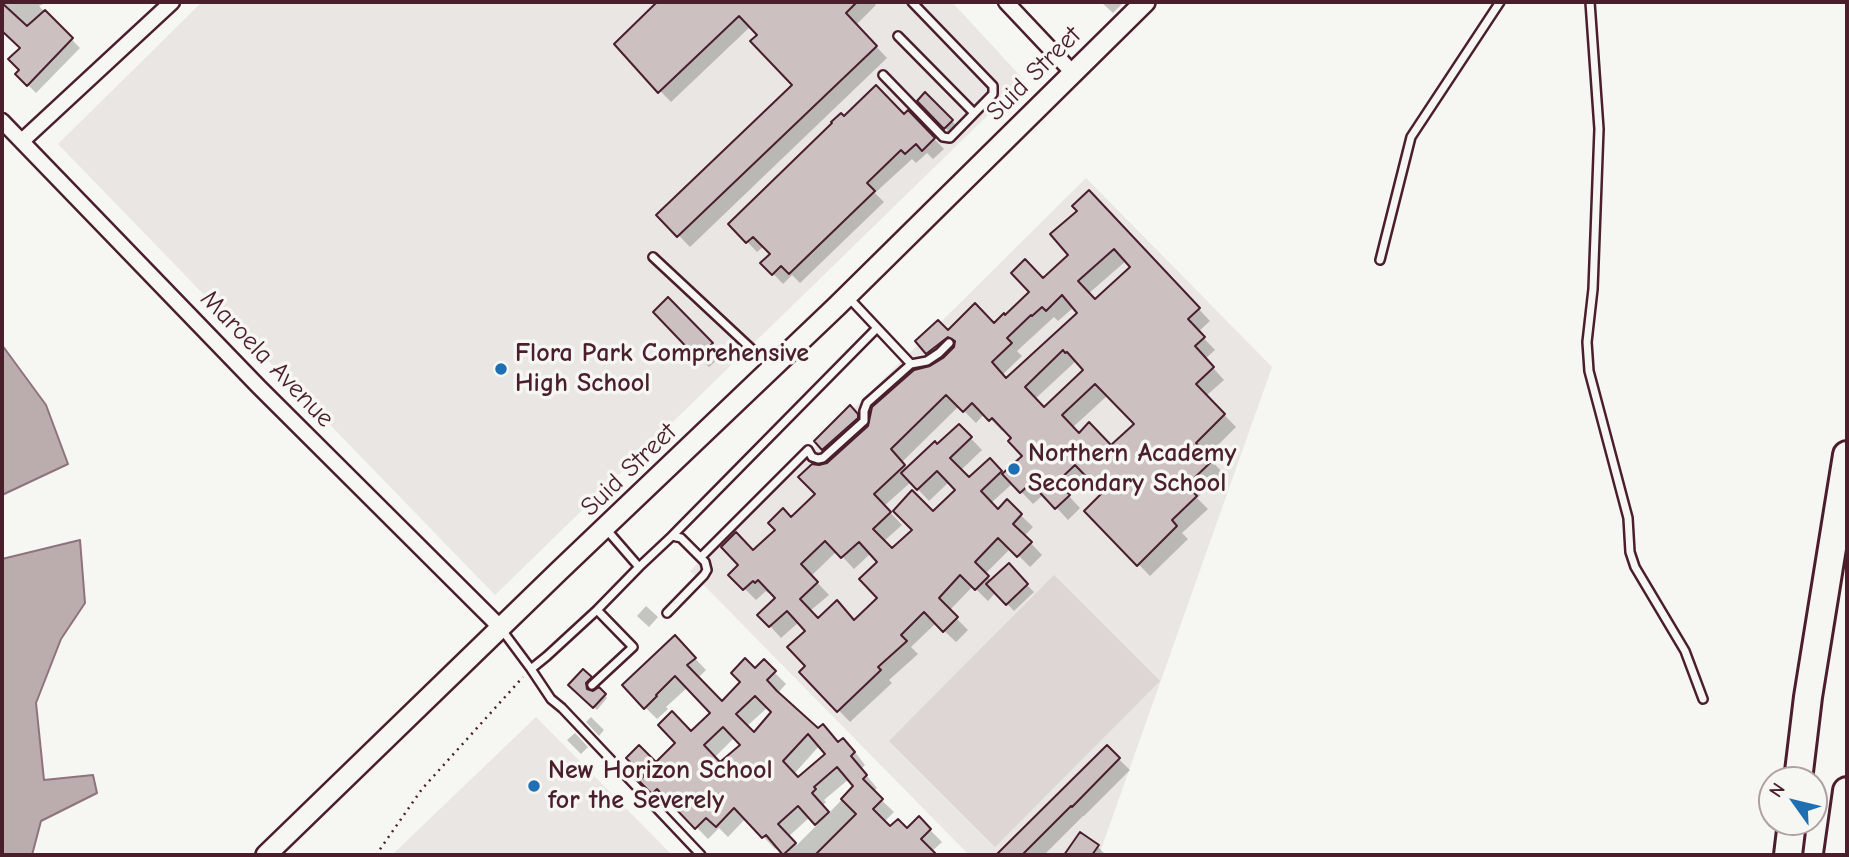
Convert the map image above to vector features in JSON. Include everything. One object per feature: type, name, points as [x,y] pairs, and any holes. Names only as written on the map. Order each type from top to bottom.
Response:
[{"type":"highway","points":[[1800,766],[1808,697],[1847,455]]},
{"type":"highway","points":[[1838,855],[1847,791]]},
{"type":"highway","points":[[1788,855],[1790,836]]},
{"type":"street","points":[[22,141],[172,2]]},
{"type":"street","points":[[1006,2],[1073,73]]},
{"type":"street","name":"Suid Street","points":[[266,855],[848,296],[1145,2]]},
{"type":"street","name":"Maroela Avenue","points":[[2,121],[258,387],[500,628]]},
{"type":"lane","points":[[883,75],[943,137],[950,138],[993,94],[993,86],[912,2]]},
{"type":"lane","points":[[1380,260],[1411,136],[1500,2]]},
{"type":"lane","points":[[1590,2],[1599,129],[1593,289],[1587,342],[1589,371],[1628,518],[1630,552],[1685,651],[1703,699]]},
{"type":"lane","points":[[898,36],[974,113]]},
{"type":"lane","points":[[653,257],[772,368]]},
{"type":"lane","points":[[848,296],[911,364]]},
{"type":"lane","points":[[531,668],[597,610],[877,328]]},
{"type":"lane","points":[[701,557],[808,450],[812,457],[823,458],[864,421],[867,402],[911,364],[927,361],[939,354],[949,343]]},
{"type":"lane","points":[[606,528],[639,567]]},
{"type":"lane","points":[[667,613],[708,570],[701,557],[681,538],[672,536]]},
{"type":"lane","points":[[592,685],[634,647],[597,610]]},
{"type":"lane","points":[[500,628],[551,699],[701,855]]},
{"type":"path","points":[[376,855],[422,789],[531,668]]},
{"type":"shaded area","name":"Flora Park Comprehensive High School","points":[[202,2],[952,2],[1024,80],[495,595],[58,144]]},
{"type":"shaded area","name":"Northern Academy Secondary School","points":[[1086,178],[1272,367],[1099,855],[969,855],[690,571]]},
{"type":"shaded area","points":[[2,345],[46,405],[68,464],[2,495]]},
{"type":"shaded area","points":[[80,540],[85,603],[61,639],[36,703],[44,780],[93,775],[97,793],[41,821],[32,855],[2,855],[2,559]]},
{"type":"shaded area","points":[[1054,575],[1160,681],[995,847],[889,741]]},
{"type":"shaded area","name":"New Horizon School for the Severely","points":[[536,717],[672,855],[392,855]]},
{"type":"building","points":[[657,2],[857,2],[846,13],[877,46],[677,237],[656,215],[792,85],[750,41],[757,35],[739,16],[658,93],[614,44]]},
{"type":"building","points":[[2,3],[27,26],[45,10],[73,38],[27,86],[15,74],[19,70],[8,59],[20,48],[2,31]]},
{"type":"building","points":[[876,85],[904,114],[908,110],[935,138],[922,151],[916,144],[905,154],[901,150],[867,183],[875,191],[789,274],[781,266],[772,275],[760,263],[770,254],[753,237],[746,243],[728,224],[831,122],[841,113],[844,116]]},
{"type":"building","points":[[925,92],[953,120],[944,129],[917,101]]},
{"type":"building","points":[[1089,190],[1200,308],[1188,319],[1205,337],[1195,346],[1214,367],[1196,384],[1225,414],[1196,443],[1213,460],[1187,485],[1197,496],[1172,520],[1177,526],[1137,566],[1084,511],[1102,493],[1075,465],[1057,482],[1070,495],[1055,509],[1031,483],[1020,493],[1002,474],[1022,456],[1008,441],[1011,438],[992,418],[989,421],[972,403],[963,412],[946,395],[891,449],[905,465],[874,494],[891,512],[873,529],[892,548],[912,530],[893,511],[912,490],[933,511],[955,490],[937,471],[917,490],[901,473],[935,441],[937,444],[959,424],[972,437],[950,458],[969,477],[990,458],[1002,471],[981,491],[998,509],[1007,499],[1022,514],[1013,524],[1032,542],[1017,557],[998,538],[975,562],[989,576],[975,590],[960,575],[939,598],[958,617],[943,632],[924,612],[901,635],[907,641],[878,667],[881,670],[837,712],[799,672],[805,666],[787,647],[805,631],[787,611],[769,627],[757,615],[775,598],[758,580],[743,590],[728,575],[738,565],[721,547],[736,532],[753,550],[775,530],[768,523],[783,508],[791,517],[815,494],[798,477],[812,464],[827,463],[868,426],[872,407],[914,370],[930,366],[954,347],[955,341],[948,337],[926,354],[915,341],[938,320],[948,330],[975,303],[994,323],[1029,292],[1011,273],[1025,259],[1043,278],[1068,255],[1050,234],[1077,211],[1072,206]],"holes":[[[1114,249],[1130,267],[1095,299],[1078,281]],[[1062,295],[1077,313],[1006,378],[992,362],[1012,343],[1007,338],[1031,315],[1042,307],[1046,311]],[[1063,350],[1083,370],[1044,407],[1025,387]],[[1095,384],[1134,424],[1111,445],[1089,422],[1079,433],[1062,415]],[[825,541],[841,558],[859,542],[877,562],[859,579],[877,598],[854,620],[837,600],[818,618],[800,599],[818,582],[801,564]]]},
{"type":"building","points":[[668,297],[713,343],[697,358],[653,312]]},
{"type":"building","points":[[850,405],[858,418],[822,450],[814,441]]},
{"type":"building","points":[[1009,563],[1028,584],[1006,605],[986,584]]},
{"type":"building","points":[[675,635],[696,658],[687,665],[722,701],[740,682],[731,673],[745,658],[755,668],[764,659],[776,671],[767,680],[777,691],[818,728],[823,724],[838,742],[843,738],[855,752],[851,756],[867,775],[863,779],[883,799],[873,809],[890,826],[898,819],[907,828],[919,816],[931,829],[921,839],[937,855],[815,855],[856,814],[841,799],[853,786],[837,767],[814,787],[816,789],[812,793],[829,812],[815,825],[798,806],[778,824],[796,843],[783,855],[766,835],[762,838],[734,808],[716,827],[706,818],[695,829],[657,789],[652,794],[639,781],[644,776],[626,758],[639,745],[656,762],[675,743],[658,725],[672,711],[691,731],[710,713],[675,676],[644,709],[622,685]],"holes":[[[755,696],[771,712],[754,732],[736,714]],[[723,727],[740,745],[720,762],[704,745]],[[808,734],[825,754],[798,777],[783,761]]]},
{"type":"building","points":[[583,669],[592,677],[586,683],[587,689],[593,691],[599,687],[606,694],[593,708],[568,685]]},
{"type":"building","points":[[1107,745],[1120,758],[1072,807],[1022,855],[996,855]]},
{"type":"building","points":[[1080,832],[1099,845],[1092,855],[1064,855]]},
{"type":"place","name":"Flora Park Comprehensive High School","points":[[501,369]]},
{"type":"place","name":"Northern Academy Secondary School","points":[[1014,469]]},
{"type":"place","name":"New Horizon School for the Severely","points":[[534,786]]}]
